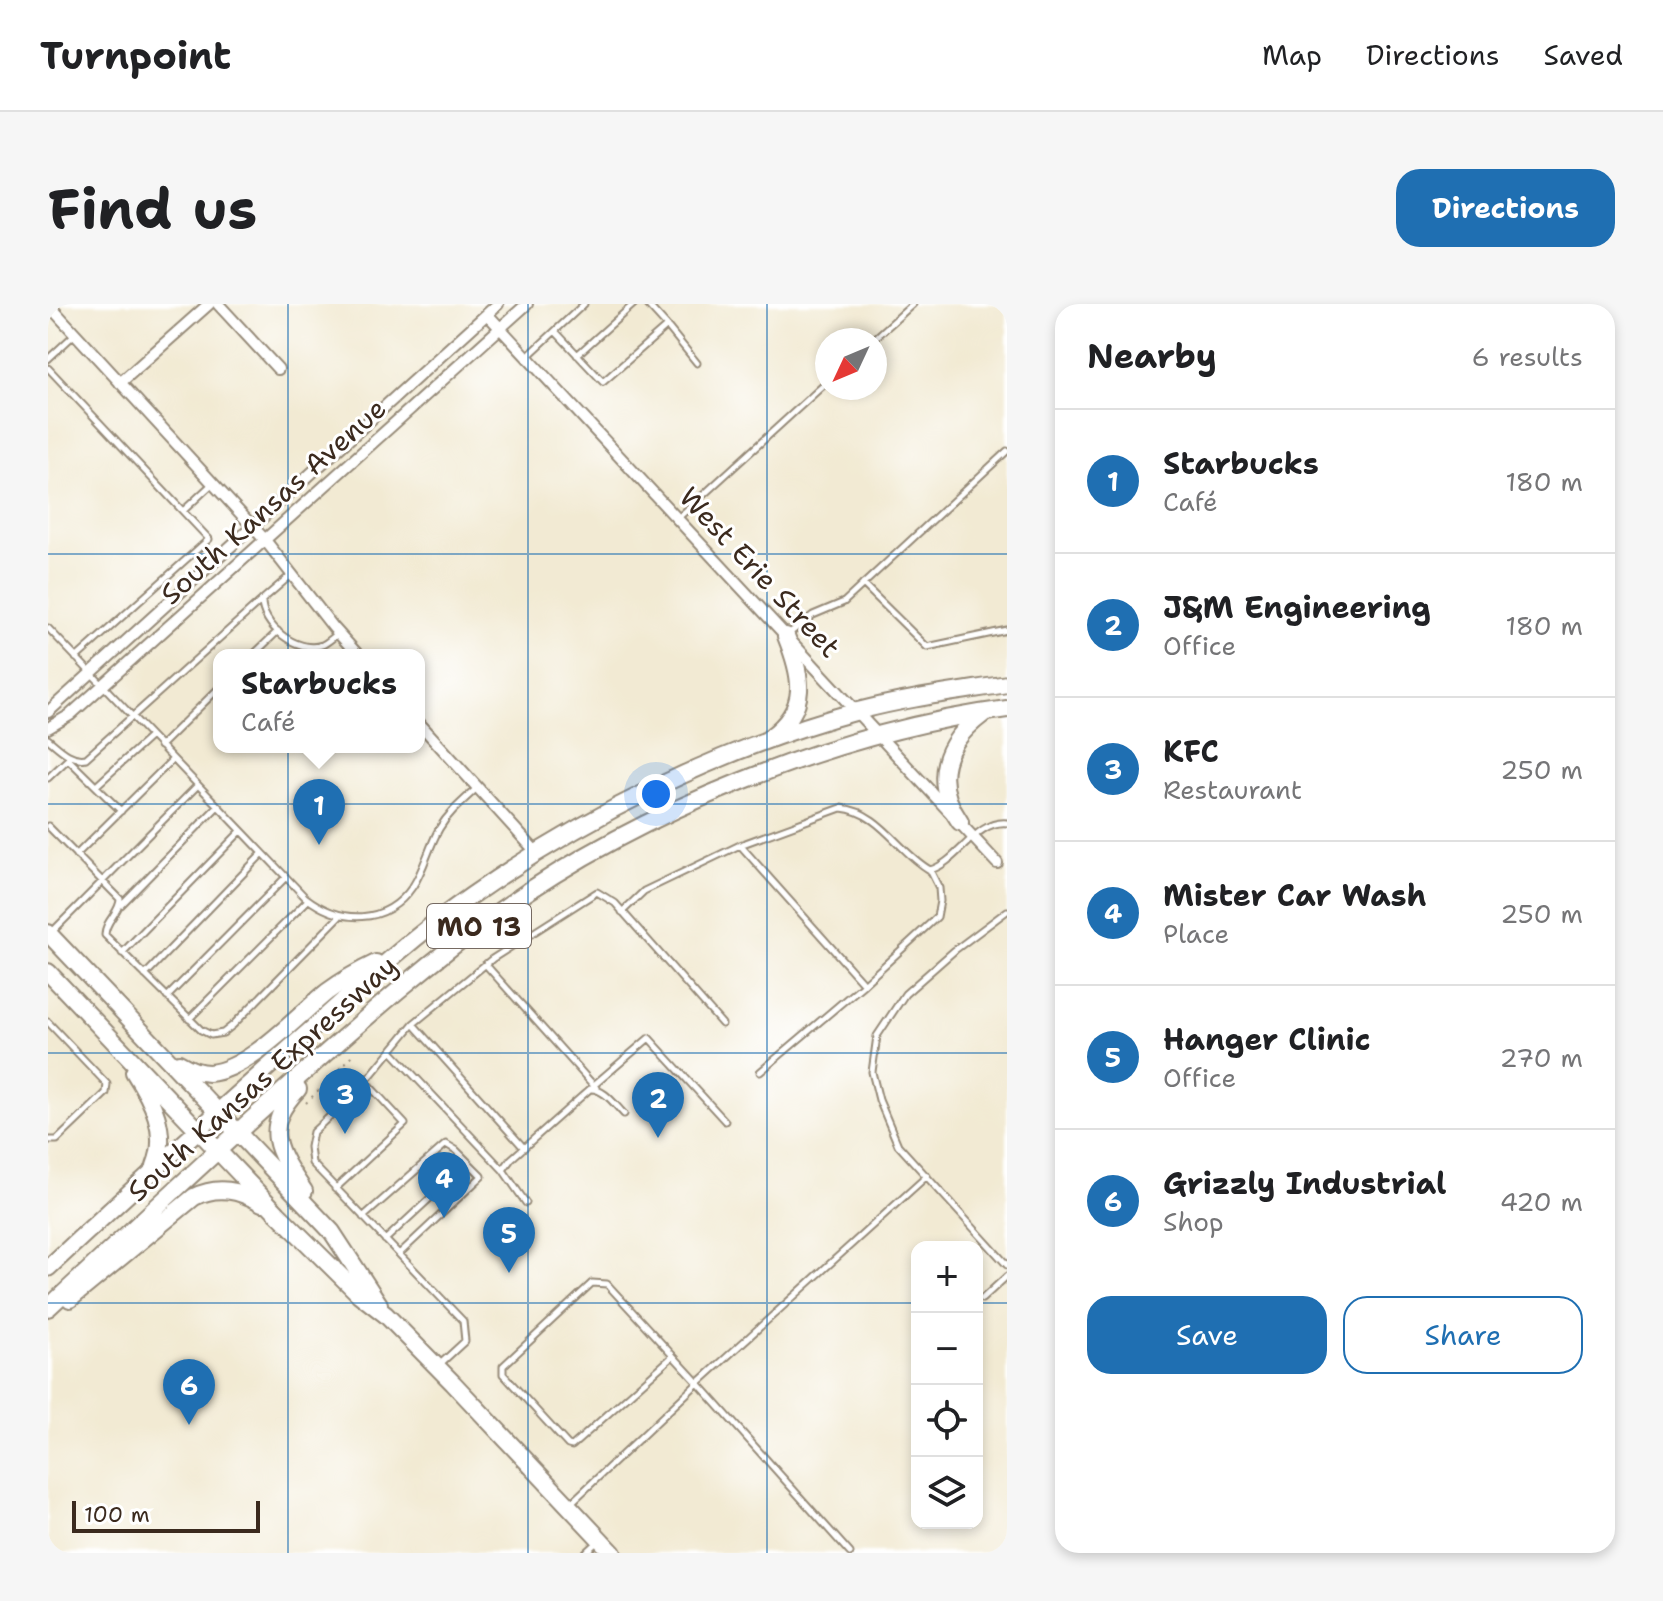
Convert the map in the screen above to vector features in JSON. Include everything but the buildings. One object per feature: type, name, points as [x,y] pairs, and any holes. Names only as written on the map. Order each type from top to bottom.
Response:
[{"type":"main road","points":[[760,744],[789,719],[799,695],[797,667],[786,636]]},
{"type":"main road","name":"South Kansas Expressway","points":[[48,1268],[218,1110],[399,952],[471,896],[537,853],[628,802],[760,744],[857,711],[1007,684]]},
{"type":"main road","name":"South Kansas Expressway","points":[[48,1310],[217,1150],[379,1005],[504,907],[614,842],[713,792],[880,735],[1007,709]]},
{"type":"main road","points":[[960,822],[944,793],[946,764],[952,746],[962,731],[985,712]]},
{"type":"main road","points":[[49,934],[332,1232]]},
{"type":"main road","points":[[164,1053],[199,1072],[209,1073],[228,1067],[265,1045],[330,990],[399,952]]},
{"type":"main road","points":[[48,972],[278,1214],[359,1294],[386,1315],[613,1553]]},
{"type":"main road","points":[[379,1005],[295,1091],[281,1110],[275,1126],[276,1143],[281,1154],[386,1315]]},
{"type":"main road","points":[[94,1020],[133,1070],[154,1110],[161,1139],[159,1155],[152,1170]]},
{"type":"main road","points":[[48,1310],[86,1287],[182,1205],[203,1193],[221,1190],[238,1192],[278,1214]]},
{"type":"street","points":[[48,304],[265,540],[353,649]]},
{"type":"street","points":[[120,383],[209,304]]},
{"type":"street","points":[[218,304],[278,369]]},
{"type":"street","name":"South Kansas Avenue","points":[[48,712],[498,304]]},
{"type":"street","name":"South Kansas Avenue","points":[[48,728],[70,715],[102,687],[527,304]]},
{"type":"street","name":"West Erie Street","points":[[487,314],[997,863]]},
{"type":"street","points":[[425,730],[537,853]]},
{"type":"lane","points":[[526,357],[584,304]]},
{"type":"lane","points":[[577,355],[634,304]]},
{"type":"lane","points":[[647,304],[697,363]]},
{"type":"lane","points":[[886,328],[913,304]]},
{"type":"lane","points":[[555,331],[603,382],[667,326]]},
{"type":"lane","points":[[48,359],[75,334]]},
{"type":"lane","points":[[48,368],[209,539],[76,658]]},
{"type":"lane","points":[[677,519],[815,393]]},
{"type":"lane","points":[[786,636],[813,615],[844,602],[1007,451]]},
{"type":"lane","points":[[183,511],[212,484]]},
{"type":"lane","points":[[48,778],[69,758],[86,758],[293,574]]},
{"type":"lane","points":[[863,584],[927,647],[1007,630]]},
{"type":"lane","points":[[262,600],[265,617],[278,631],[307,646],[321,645],[339,633]]},
{"type":"lane","points":[[48,628],[308,900],[321,910],[339,917],[383,912],[400,902],[414,884],[439,829],[451,811],[478,788]]},
{"type":"lane","points":[[259,649],[278,631]]},
{"type":"lane","points":[[159,746],[213,694]]},
{"type":"lane","points":[[96,786],[150,737]]},
{"type":"lane","points":[[48,739],[121,811]]},
{"type":"lane","points":[[76,855],[172,760]]},
{"type":"lane","points":[[49,934],[197,786]]},
{"type":"lane","points":[[217,807],[120,906],[105,926],[105,935],[201,1030],[211,1035],[223,1033],[233,1025],[339,917]]},
{"type":"lane","points":[[622,912],[644,891],[740,845],[841,808],[855,810],[885,829],[930,870],[939,888],[937,917],[760,1072]]},
{"type":"lane","points":[[930,870],[947,862],[973,837],[994,825],[1007,823]]},
{"type":"lane","points":[[48,826],[120,899],[120,906]]},
{"type":"lane","points":[[122,953],[241,831]]},
{"type":"lane","points":[[740,845],[864,984]]},
{"type":"lane","points":[[145,975],[263,853]]},
{"type":"lane","points":[[167,997],[286,877]]},
{"type":"lane","points":[[437,1367],[465,1341],[463,1321],[312,1163],[310,1147],[313,1132],[366,1082],[413,1024],[486,965],[597,892],[622,912],[722,1024]]},
{"type":"lane","points":[[189,1019],[308,900]]},
{"type":"lane","points":[[1007,911],[955,950],[905,994],[877,1036],[872,1072],[879,1100],[898,1145],[1007,1265]]},
{"type":"lane","points":[[486,965],[624,1114]]},
{"type":"lane","points":[[48,1022],[107,1084],[106,1093],[57,1140],[48,1140]]},
{"type":"lane","points":[[413,1024],[524,1148]]},
{"type":"lane","points":[[503,1170],[649,1038],[725,1121]]},
{"type":"lane","points":[[391,1051],[503,1170],[526,1203]]},
{"type":"lane","points":[[335,1189],[405,1124],[366,1082]]},
{"type":"lane","points":[[363,1217],[446,1144],[482,1176],[399,1254]]},
{"type":"lane","points":[[568,1506],[698,1383],[927,1176]]},
{"type":"lane","points":[[385,1240],[453,1177]]},
{"type":"lane","points":[[983,1298],[1007,1276]]},
{"type":"lane","points":[[673,1356],[572,1446],[503,1374],[503,1366],[592,1283],[607,1284],[698,1383],[850,1553]]},
{"type":"lane","points":[[585,1553],[600,1539]]},
{"type":"path","points":[[303,1107],[356,1052]]},
{"type":"place","name":"Starbucks","points":[[319,845]]},
{"type":"place","name":"KFC","points":[[345,1134]]},
{"type":"place","name":"J&M Engineering","points":[[658,1138]]},
{"type":"place","name":"Mister Car Wash","points":[[444,1218]]},
{"type":"place","name":"Hanger Clinic","points":[[509,1273]]},
{"type":"place","name":"Grizzly Industrial","points":[[189,1425]]}]
